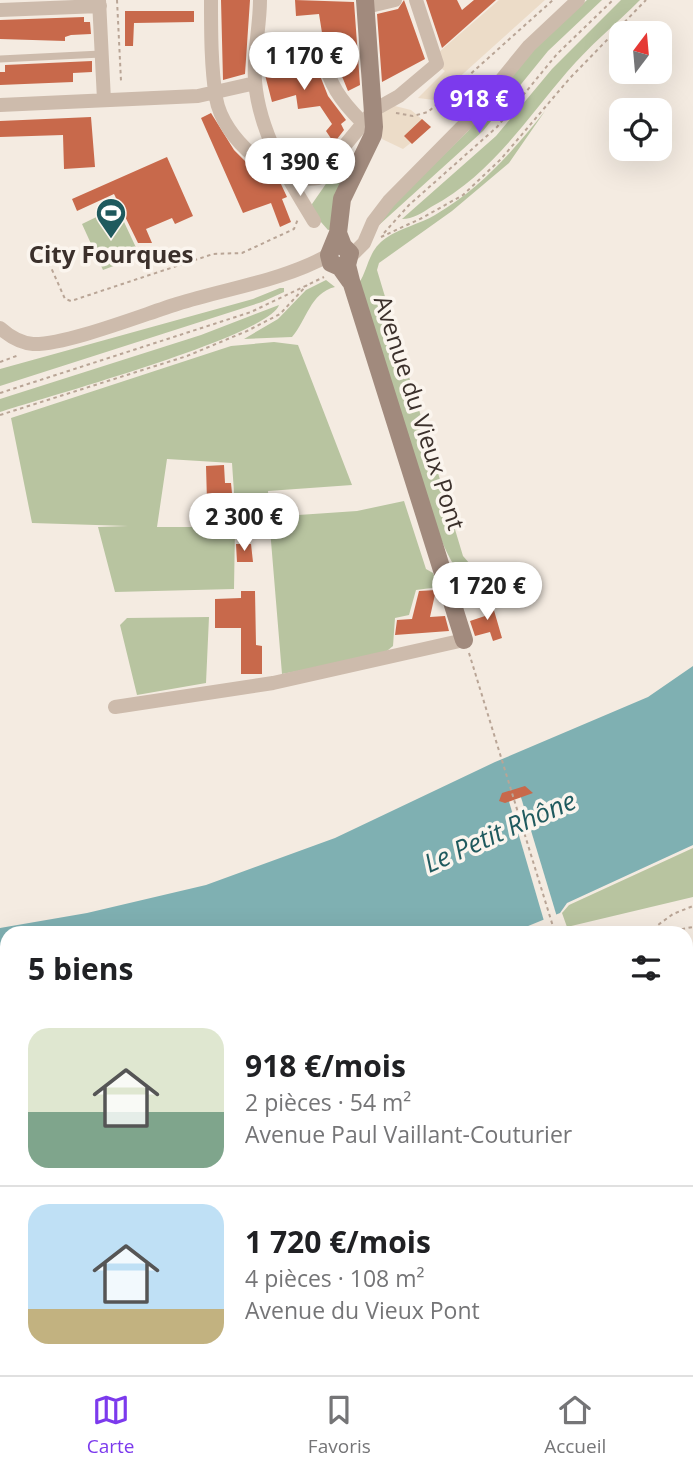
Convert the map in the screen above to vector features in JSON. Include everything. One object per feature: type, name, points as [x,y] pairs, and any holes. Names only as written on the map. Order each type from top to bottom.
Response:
[{"type":"street","points":[[211,0],[216,94],[231,130],[248,151],[284,174],[303,181],[318,178],[370,120],[437,64],[416,0]]},
{"type":"street","points":[[260,0],[255,83],[284,174],[314,221]]},
{"type":"street","points":[[370,120],[365,3],[395,0]]},
{"type":"street","points":[[0,328],[12,337],[32,344],[56,341],[252,285],[341,256],[384,207],[466,123],[529,46],[578,0]]},
{"type":"street","points":[[0,10],[100,3],[104,100]]},
{"type":"street","points":[[310,54],[322,53],[328,80],[338,99],[370,120]]},
{"type":"street","points":[[0,105],[216,94],[255,83]]},
{"type":"street","name":"Avenue du Vieux Pont","points":[[370,120],[373,135],[342,199],[341,256],[464,640]]},
{"type":"street","points":[[115,707],[273,683],[464,640]]},
{"type":"lane","points":[[0,59],[102,54]]},
{"type":"path","points":[[117,0],[121,81]]},
{"type":"path","points":[[370,120],[383,125],[390,114],[413,116],[428,112],[553,0]]},
{"type":"path","points":[[409,205],[497,127],[558,54],[613,0]]},
{"type":"path","points":[[380,237],[463,195],[501,159],[569,78],[646,0]]},
{"type":"path","points":[[49,263],[65,299],[71,301],[213,254],[242,253],[293,229],[300,214],[295,205],[297,194]]},
{"type":"path","points":[[0,415],[187,356],[247,331],[280,314],[309,283]]},
{"type":"path","points":[[0,393],[251,312]]},
{"type":"path","points":[[473,664],[553,926]]},
{"type":"path","points":[[657,926],[673,914],[693,906]]},
{"type":"green space","points":[[587,0],[602,0],[548,51],[483,131],[379,225],[382,215],[468,131],[537,46]]},
{"type":"green space","points":[[621,0],[640,0],[618,21],[609,21],[609,29],[575,62],[489,164],[452,194],[417,215],[402,219],[496,136],[552,69]]},
{"type":"green space","points":[[545,111],[509,163],[452,211],[379,263],[377,270],[463,556],[470,564],[461,573],[450,558],[436,528],[421,486],[359,283],[375,248],[380,243],[397,231],[435,215],[482,181]]},
{"type":"green space","points":[[346,155],[351,156],[333,229],[328,230],[313,213],[312,204]]},
{"type":"green space","name":"City Fourques","points":[[117,207],[140,256],[103,270],[82,224]]},
{"type":"green space","points":[[326,280],[335,287],[314,301],[292,337],[244,339],[278,319],[306,290]]},
{"type":"green space","points":[[284,288],[284,292],[262,302],[0,386],[0,369],[253,299]]},
{"type":"green space","points":[[279,305],[266,318],[197,349],[0,412],[0,399],[201,335]]},
{"type":"green space","points":[[274,342],[298,345],[352,485],[268,491],[269,508],[235,507],[232,463],[167,459],[157,527],[235,527],[234,589],[115,592],[98,527],[128,526],[32,523],[11,418],[231,346]]},
{"type":"green space","points":[[404,501],[426,569],[433,573],[439,587],[416,590],[409,615],[395,618],[393,646],[382,655],[282,674],[269,517],[357,511]]},
{"type":"green space","points":[[209,617],[206,683],[137,695],[120,625],[127,618]]},
{"type":"green space","points":[[693,848],[693,897],[567,926],[562,913],[569,905]]},
{"type":"shaded area","points":[[499,0],[545,0],[434,100],[418,98],[445,71],[438,66],[439,52]]},
{"type":"shaded area","points":[[391,105],[411,110],[431,127],[403,149],[382,139],[380,117],[384,108]]},
{"type":"water","name":"Le Petit Rhône","points":[[693,666],[693,845],[567,903],[560,913],[528,926],[12,926],[87,913],[206,885],[335,838],[495,762],[648,697]]},
{"type":"pier","points":[[520,794],[557,917],[544,921],[508,798]]},
{"type":"building","points":[[221,0],[250,0],[245,74],[223,80]]},
{"type":"building","points":[[295,0],[354,2],[360,85],[348,91],[332,52],[339,50],[337,37],[323,39],[319,14],[296,16]]},
{"type":"building","points":[[404,0],[425,59],[382,82],[377,14],[398,9]]},
{"type":"building","points":[[426,0],[457,0],[462,10],[474,0],[496,0],[442,48]]},
{"type":"building","points":[[125,11],[194,11],[194,22],[134,23],[133,46],[125,46]]},
{"type":"building","points":[[84,17],[84,22],[90,22],[91,34],[71,35],[65,37],[65,41],[0,39],[0,20]]},
{"type":"building","points":[[265,51],[266,65],[276,63],[280,71],[300,67],[299,60],[315,63],[328,96],[346,120],[341,124],[344,130],[334,143],[326,131],[332,124],[320,106],[298,109],[296,95],[272,102],[264,71]]},
{"type":"building","points":[[92,61],[92,72],[73,73],[73,82],[0,85],[0,72],[5,72],[5,65]]},
{"type":"building","points":[[211,113],[234,150],[248,164],[280,182],[287,197],[282,199],[291,222],[280,227],[271,203],[243,213],[201,118]]},
{"type":"building","points":[[91,117],[95,167],[64,169],[63,135],[0,137],[0,121]]},
{"type":"building","points":[[422,119],[431,127],[412,144],[404,136]]},
{"type":"building","points":[[289,141],[292,149],[309,144],[316,163],[302,168],[293,166],[282,143]]},
{"type":"building","points":[[167,157],[193,216],[175,224],[172,218],[146,229],[152,243],[138,243],[114,194],[77,211],[72,199]]},
{"type":"building","points":[[224,465],[225,483],[231,483],[232,493],[224,493],[224,500],[207,501],[206,466]]},
{"type":"building","points":[[236,544],[251,544],[253,562],[237,562]]},
{"type":"building","points":[[436,590],[430,617],[445,616],[449,631],[395,635],[397,620],[412,619],[419,591]]},
{"type":"building","points":[[241,591],[255,591],[256,645],[262,646],[262,674],[241,674],[241,628],[215,628],[215,599],[241,598]]},
{"type":"building","points":[[481,600],[491,600],[502,638],[493,641],[490,632],[475,636],[470,621],[485,616]]},
{"type":"building","points":[[525,786],[533,793],[505,803],[499,801],[502,793]]},
{"type":"place","name":"City Fourques","points":[[111,240]]}]
